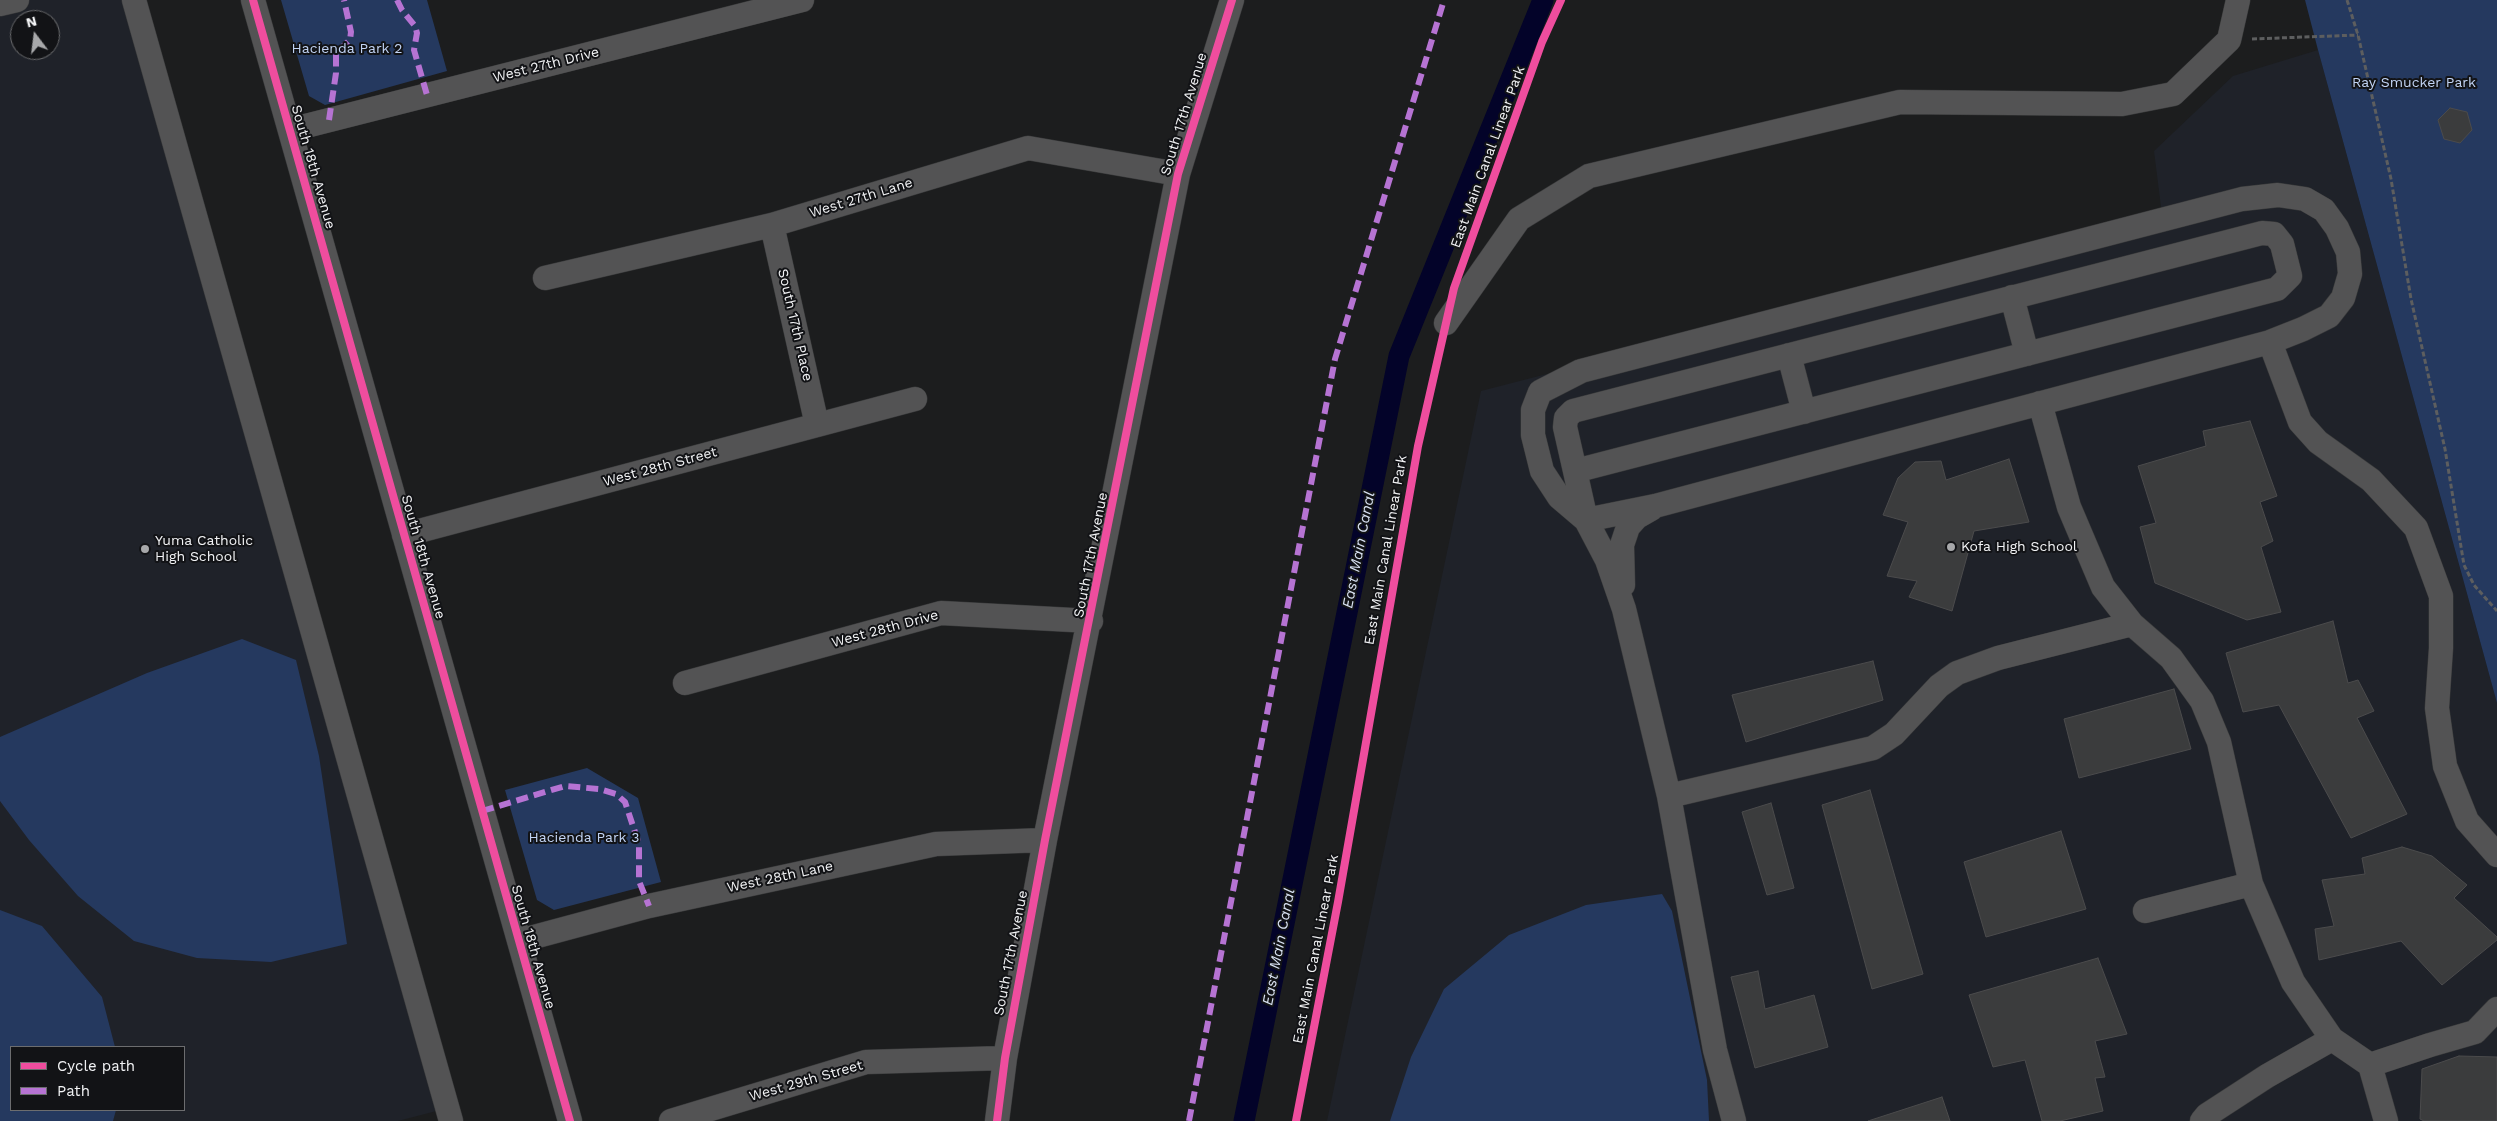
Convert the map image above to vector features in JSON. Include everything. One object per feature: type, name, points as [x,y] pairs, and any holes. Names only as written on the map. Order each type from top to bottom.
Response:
[{"type":"street","points":[[0,4],[17,0]]},
{"type":"street","points":[[134,0],[451,1121]]},
{"type":"street","name":"South 18th Avenue","points":[[253,0],[570,1121]]},
{"type":"street","name":"West 27th Drive","points":[[290,130],[802,0]]},
{"type":"street","name":"South 17th Avenue","points":[[997,1121],[1005,1058],[1045,840],[1091,621],[1178,174],[1232,0]]},
{"type":"street","points":[[1446,323],[1519,219],[1589,176],[1900,102],[2122,104],[2173,94],[2229,40],[2238,0]]},
{"type":"street","name":"West 27th Lane","points":[[545,278],[772,225],[1028,148],[1178,174]]},
{"type":"street","points":[[2278,195],[2305,198],[2324,210],[2337,228],[2348,252],[2350,274],[2342,298],[2329,316],[2270,342],[1656,506],[1586,520],[1551,489],[1542,471],[1533,435],[1533,410],[1540,392],[1573,374],[2242,199],[2278,195]]},
{"type":"street","name":"South 17th Place","points":[[772,225],[817,425]]},
{"type":"street","points":[[1575,471],[2277,289],[2290,276],[2282,244],[2274,234],[2262,233],[1572,411],[1566,418],[1565,428],[1586,520],[1607,560],[1624,609],[1669,796],[1715,1050],[1734,1121]]},
{"type":"street","points":[[2012,298],[2027,354]]},
{"type":"street","points":[[2270,342],[2300,422],[2318,442],[2371,480],[2416,528],[2441,596],[2441,648],[2436,708],[2445,766],[2467,821],[2497,855]]},
{"type":"street","points":[[1789,355],[1804,412]]},
{"type":"street","name":"West 28th Street","points":[[404,535],[915,399]]},
{"type":"street","points":[[2040,403],[2069,507],[2103,587],[2132,624],[2171,658],[2202,701],[2219,742],[2251,884],[2293,982],[2332,1039],[2370,1065],[2386,1121]]},
{"type":"street","points":[[1624,609],[1622,545],[1628,527],[1637,517],[1656,506]]},
{"type":"street","name":"West 28th Drive","points":[[685,684],[941,612],[1091,621]]},
{"type":"street","points":[[1669,796],[1873,748],[1894,734],[1939,686],[1957,672],[1998,658],[2132,624]]},
{"type":"street","name":"West 28th Lane","points":[[519,941],[649,906],[936,844],[1045,840]]},
{"type":"street","points":[[2145,911],[2251,884]]},
{"type":"street","points":[[2370,1065],[2475,1032],[2497,1009]]},
{"type":"street","points":[[2202,1121],[2207,1115],[2267,1076],[2332,1039]]},
{"type":"street","name":"West 29th Street","points":[[671,1121],[866,1062],[1005,1058]]},
{"type":"path","points":[[2347,0],[2358,35],[2391,179],[2411,299],[2445,449],[2464,565],[2474,585],[2497,611]]},
{"type":"path","points":[[2229,40],[2358,35]]},
{"type":"shaded area","name":"Yuma Catholic High School","points":[[18,0],[134,0],[448,1108],[398,1121],[0,1121],[0,5]]},
{"type":"shaded area","name":"Kofa High School","points":[[2318,50],[2497,703],[2497,1121],[1327,1121],[1481,391],[2162,215],[2154,151],[2233,76]]},
{"type":"green space","name":"Hacienda Park 2","points":[[281,0],[427,0],[447,71],[325,105],[309,96]]},
{"type":"green space","name":"Ray Smucker Park","points":[[2305,0],[2497,0],[2497,703],[2318,50]]},
{"type":"green space","points":[[242,639],[296,660],[319,756],[347,944],[271,962],[197,958],[134,941],[78,896],[29,840],[0,801],[0,737],[147,673]]},
{"type":"green space","name":"Hacienda Park 3","points":[[587,768],[638,798],[661,882],[554,910],[537,900],[505,790]]},
{"type":"green space","points":[[1662,894],[1672,911],[1707,1080],[1709,1121],[1390,1121],[1411,1057],[1444,989],[1509,935],[1586,905]]},
{"type":"green space","points":[[0,910],[42,926],[102,997],[115,1046],[10,1046],[10,1111],[116,1111],[113,1121],[0,1121]]},
{"type":"building","points":[[2450,108],[2467,112],[2472,130],[2460,143],[2444,139],[2438,120]]},
{"type":"building","points":[[2250,421],[2277,496],[2260,502],[2273,541],[2261,547],[2281,612],[2247,620],[2155,583],[2140,527],[2156,523],[2138,466],[2206,446],[2203,431]]},
{"type":"building","points":[[2009,459],[2029,522],[1974,531],[1952,611],[1909,597],[1917,581],[1887,576],[1908,522],[1883,515],[1898,478],[1915,462],[1941,461],[1946,480]]},
{"type":"building","points":[[2333,621],[2348,683],[2358,680],[2374,711],[2357,718],[2407,814],[2351,838],[2279,705],[2243,712],[2226,653]]},
{"type":"building","points":[[1873,661],[1883,700],[1746,742],[1732,695]]},
{"type":"building","points":[[2174,689],[2191,749],[2079,778],[2064,719]]},
{"type":"building","points":[[1870,790],[1923,974],[1872,989],[1822,805]]},
{"type":"building","points":[[1771,803],[1794,888],[1767,895],[1742,812]]},
{"type":"building","points":[[2061,831],[2086,909],[1986,937],[1964,862]]},
{"type":"building","points":[[2402,847],[2432,856],[2467,885],[2454,898],[2497,937],[2497,940],[2442,985],[2401,941],[2319,960],[2315,929],[2334,926],[2322,880],[2365,874],[2362,858]]},
{"type":"building","points":[[2098,958],[2127,1034],[2095,1041],[2105,1077],[2095,1078],[2103,1111],[2060,1121],[2042,1121],[2025,1060],[1993,1067],[1969,995]]},
{"type":"building","points":[[1758,971],[1765,1009],[1814,995],[1828,1047],[1755,1068],[1731,977]]},
{"type":"building","points":[[2459,1056],[2497,1057],[2497,1121],[2424,1121],[2420,1119],[2422,1069]]},
{"type":"building","points":[[1942,1097],[1950,1121],[1868,1121]]},
{"type":"waterway","name":"East Main Canal","points":[[1244,1121],[1399,356],[1543,0]]},
{"type":"marked path","points":[[329,120],[336,73],[336,53],[350,40],[351,32],[344,0]]},
{"type":"marked path","points":[[397,0],[402,10],[415,26],[417,33],[414,50],[427,95]]},
{"type":"marked path","points":[[1189,1121],[1335,359],[1444,0]]},
{"type":"marked path","points":[[482,811],[565,786],[599,789],[616,794],[625,802],[639,844],[639,881],[649,906]]},
{"type":"cycle path","points":[[253,0],[570,1121]]},
{"type":"cycle path","points":[[997,1121],[1005,1058],[1045,840],[1178,174],[1232,0]]},
{"type":"cycle path","name":"East Main Canal Linear Park","points":[[1296,1121],[1338,902],[1418,446],[1454,288],[1542,42],[1561,0]]},
{"type":"place","name":"Kofa High School","points":[[1951,547]]},
{"type":"place","name":"Yuma Catholic High School","points":[[145,549]]}]
